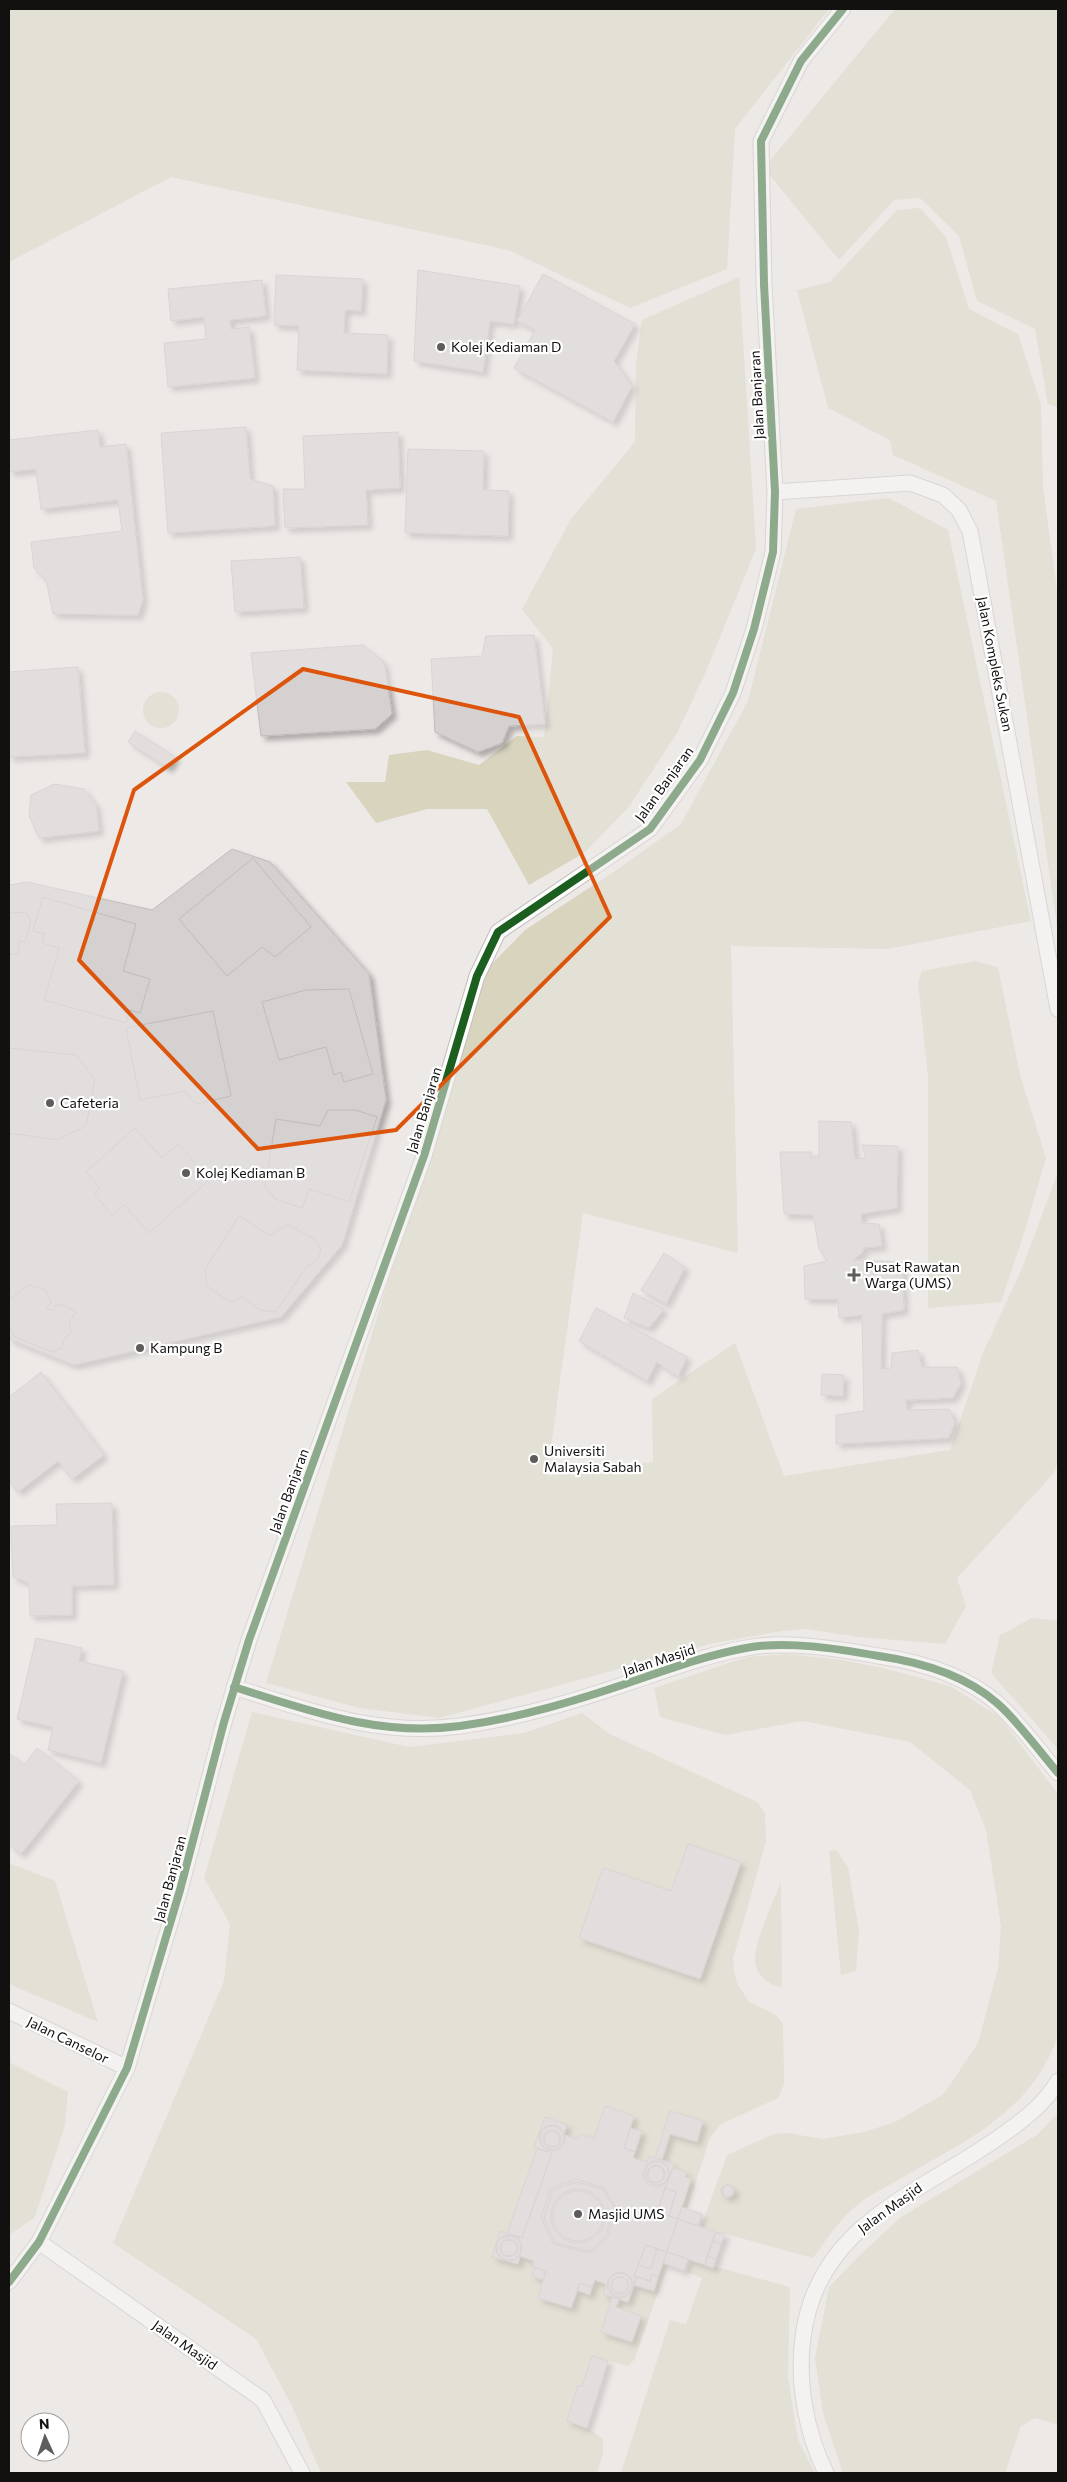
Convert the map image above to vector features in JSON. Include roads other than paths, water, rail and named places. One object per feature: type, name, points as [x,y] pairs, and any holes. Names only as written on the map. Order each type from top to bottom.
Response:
[{"type":"street","name":"Jalan Banjaran","points":[[9,2282],[39,2242],[127,2068],[180,1890],[234,1687],[424,1156],[477,976],[498,932],[650,829],[700,760],[732,694],[754,629],[773,552],[775,492],[764,284],[761,141],[801,61],[843,9]]},
{"type":"street","name":"Jalan Kompleks Sukan","points":[[775,492],[910,483],[944,495],[960,510],[970,531],[1058,1009]]},
{"type":"street","name":"Jalan Masjid","points":[[234,1687],[336,1719],[364,1725],[406,1729],[458,1727],[528,1715],[690,1662],[748,1647],[804,1646],[897,1658],[955,1676],[997,1703],[1058,1773]]},
{"type":"street","name":"Jalan Canselor","points":[[9,2011],[127,2068]]},
{"type":"street","name":"Jalan Masjid","points":[[826,2473],[817,2455],[804,2406],[800,2363],[809,2307],[820,2278],[842,2246],[871,2218],[906,2194],[981,2150],[1010,2129],[1048,2098],[1058,2081]]},
{"type":"street","name":"Jalan Masjid","points":[[39,2242],[263,2400],[302,2473]]},
{"type":"place","name":"Kolej Kediaman D","points":[[441,347]]},
{"type":"place","name":"Cafeteria","points":[[50,1103]]},
{"type":"place","name":"Kolej Kediaman B","points":[[186,1173]]},
{"type":"place","name":"Pusat Rawatan Warga (UMS)","points":[[854,1275]]},
{"type":"place","name":"Kampung B","points":[[140,1348]]},
{"type":"place","name":"Universiti Malaysia Sabah","points":[[534,1459]]},
{"type":"place","name":"Masjid UMS","points":[[578,2214]]}]
